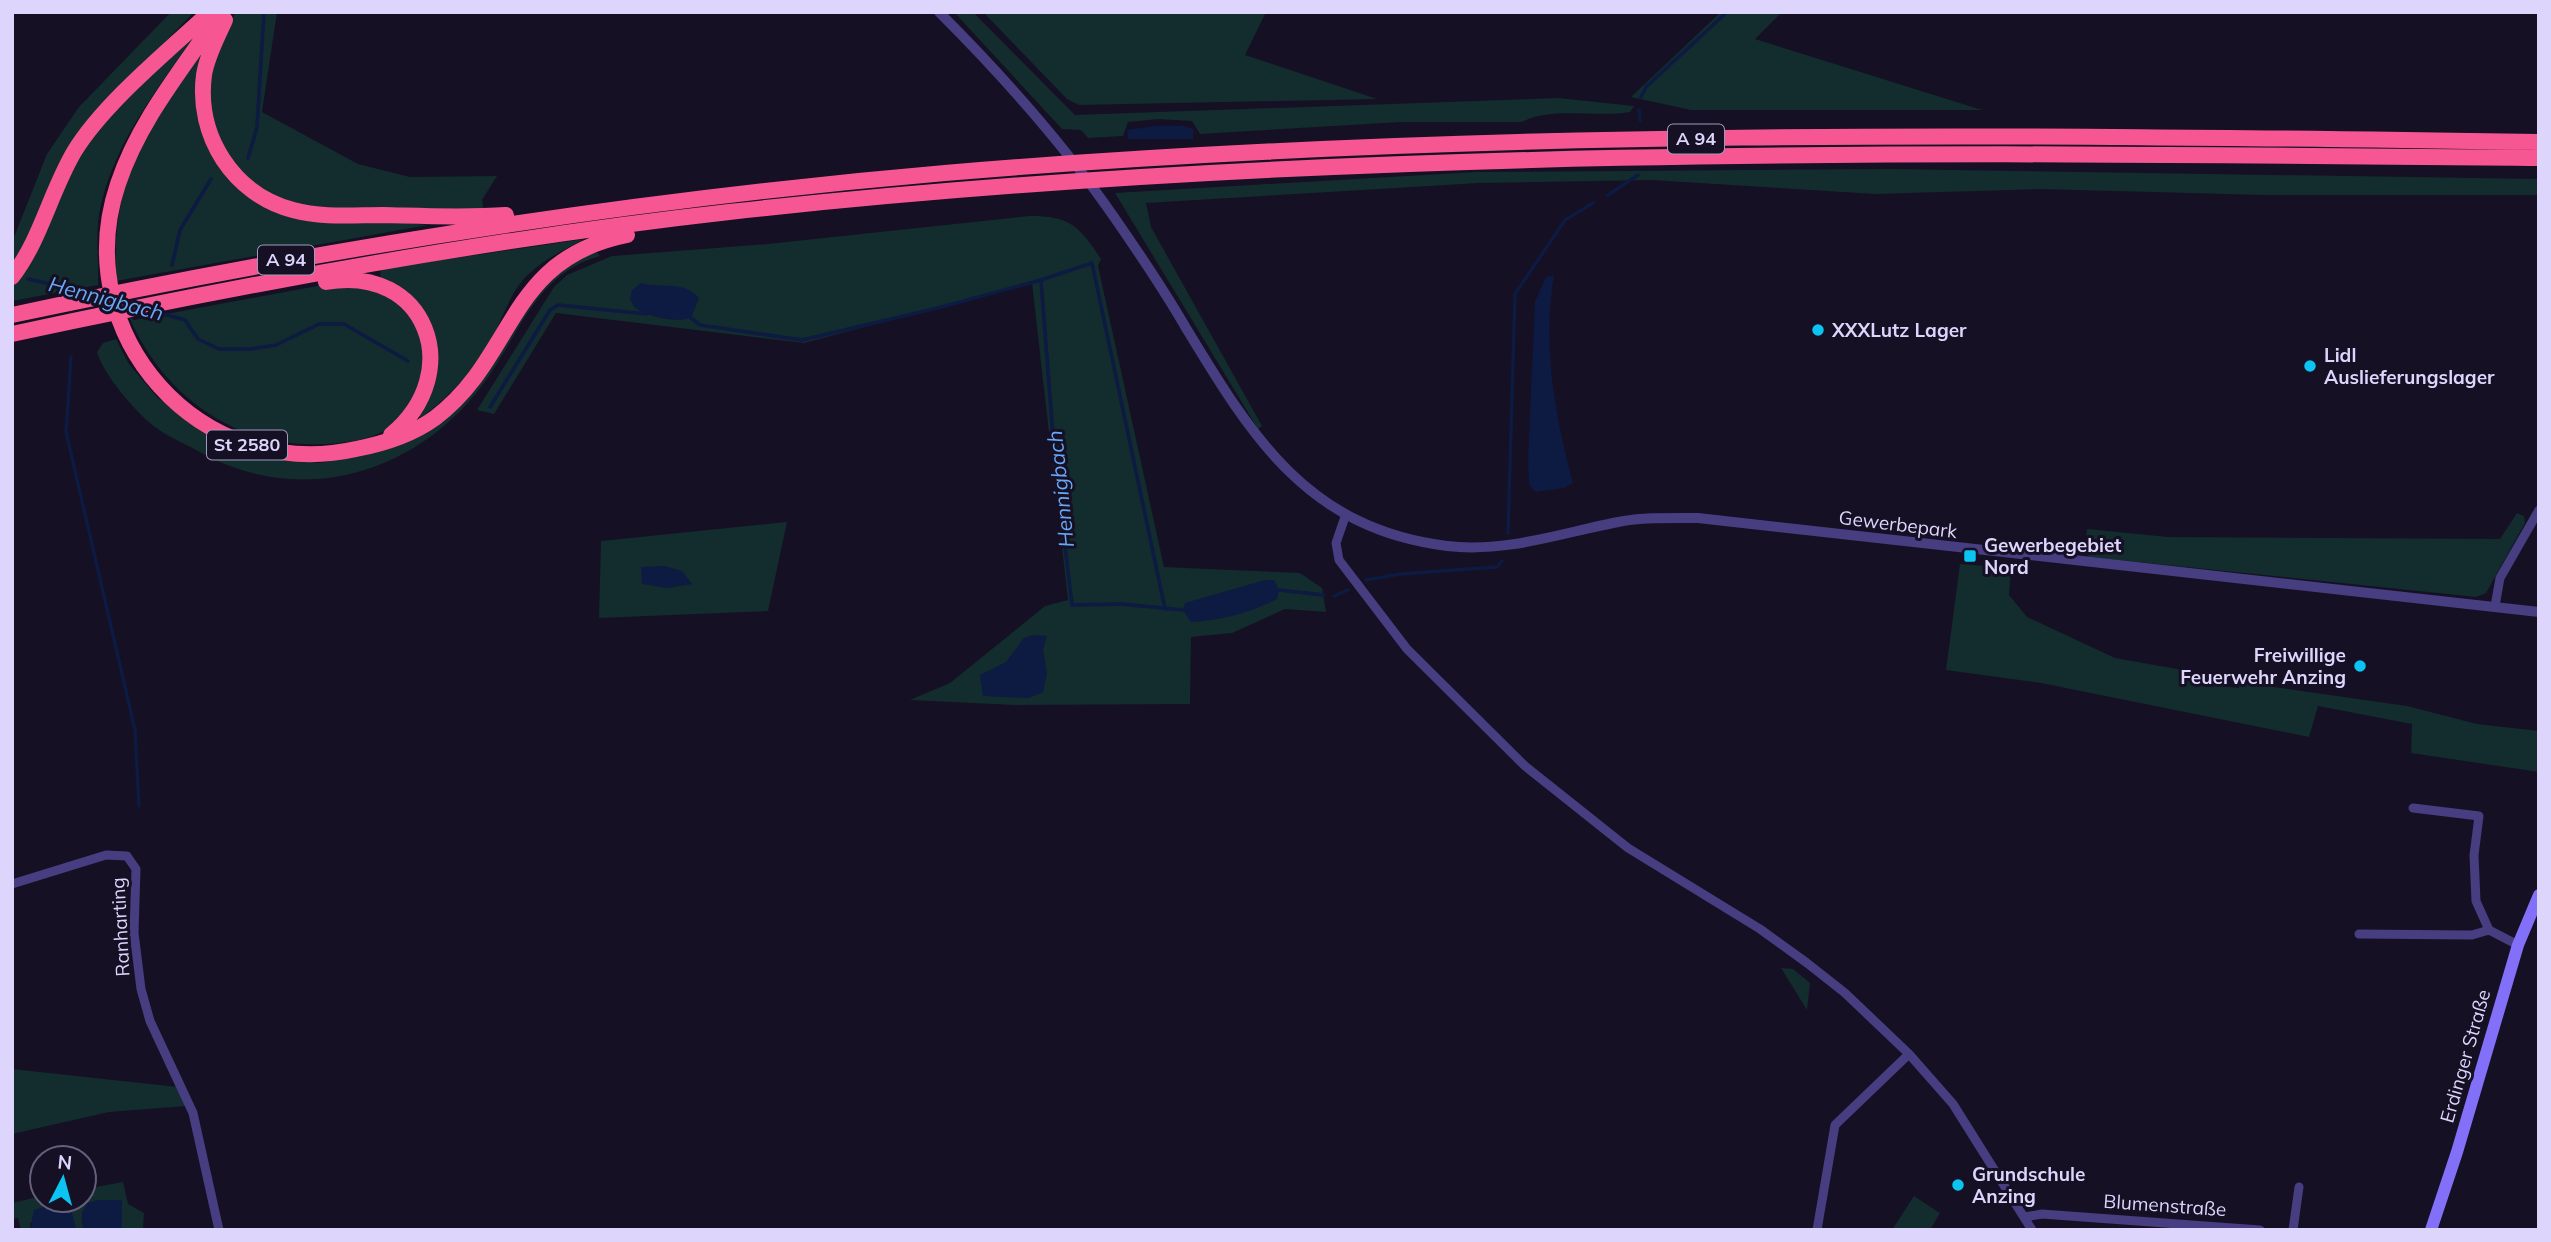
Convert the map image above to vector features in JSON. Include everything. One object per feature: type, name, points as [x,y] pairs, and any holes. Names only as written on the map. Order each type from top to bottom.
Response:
[{"type":"highway","points":[[12,278],[35,242],[75,150],[109,109],[210,12]]},
{"type":"highway","name":"St 2580","points":[[221,12],[151,114],[133,147],[117,186],[107,248],[113,301],[124,332],[140,361],[176,404],[200,422],[250,446],[303,455],[357,449],[383,441]]},
{"type":"highway","points":[[229,12],[209,56],[204,75],[206,120],[222,159],[236,177],[270,203],[317,215],[482,216],[540,212],[561,216]]},
{"type":"highway","name":"A 94","points":[[12,316],[297,258],[561,216],[946,173],[1298,150],[1820,137],[2539,142]]},
{"type":"highway","name":"A 94","points":[[12,334],[275,280],[446,251],[661,221],[830,202],[1081,181],[1291,168],[1504,160],[1929,154],[2539,158]]},
{"type":"highway","points":[[383,441],[409,433],[435,418],[471,383],[529,291],[553,266],[600,240],[637,233],[661,221]]},
{"type":"highway","points":[[275,280],[301,286],[342,279],[372,283],[390,290],[418,316],[430,347],[429,383],[417,410],[383,441]]},
{"type":"main road","name":"Erdinger Straße","points":[[2431,1230],[2518,945],[2538,901]]},
{"type":"street","name":"Gewerbepark","points":[[939,12],[1051,133],[1114,216],[1258,440],[1303,484],[1346,514],[1398,534],[1454,547],[1528,544],[1639,518],[1698,518],[1954,549],[2495,606],[2538,613]]},
{"type":"street","points":[[2495,606],[2500,578],[2539,510]]},
{"type":"street","points":[[1346,514],[1336,543],[1343,566],[1407,649],[1468,713],[1525,766],[1595,824],[1657,868],[1760,929],[1844,993],[1909,1054],[1953,1104],[2032,1230]]},
{"type":"street","points":[[2413,808],[2479,816],[2473,882],[2476,901],[2489,930],[2518,945]]},
{"type":"street","name":"Ranharting","points":[[12,884],[106,855],[127,856],[133,863],[136,880],[134,933],[141,989],[150,1021],[193,1113],[219,1230]]},
{"type":"street","points":[[2359,934],[2472,935],[2489,930]]},
{"type":"street","points":[[1816,1230],[1835,1125],[1909,1054]]},
{"type":"street","points":[[2293,1230],[2299,1187]]},
{"type":"street","name":"Blumenstraße","points":[[2025,1217],[2042,1214],[2260,1230]]},
{"type":"green space","points":[[171,12],[194,12],[87,123],[12,267],[12,242],[47,154],[79,107]]},
{"type":"green space","points":[[236,12],[277,12],[262,112],[358,164],[410,177],[497,176],[482,200],[484,210],[312,207],[281,201],[258,189],[230,159],[218,135],[211,109],[213,66],[222,38]]},
{"type":"green space","points":[[954,12],[973,12],[1075,115],[1558,98],[1634,106],[1630,112],[1560,113],[1522,122],[1401,122],[1200,134],[1192,121],[1158,119],[1128,122],[1123,136],[1088,138],[1081,130],[1062,129]]},
{"type":"green space","points":[[983,12],[1266,12],[1245,55],[1377,99],[1079,105],[1067,99]]},
{"type":"green space","points":[[1721,12],[1782,12],[1755,39],[1982,110],[1691,110],[1631,97]]},
{"type":"green space","points":[[196,34],[139,117],[116,161],[100,209],[97,237],[98,285],[12,301],[12,284],[60,186],[82,149],[118,105]]},
{"type":"green space","points":[[203,53],[198,97],[200,127],[214,157],[270,209],[428,225],[116,281],[117,228],[127,181],[135,159],[158,115],[187,71]]},
{"type":"green space","points":[[1891,169],[2539,179],[2539,195],[2263,195],[2040,189],[1876,194],[1651,180],[1479,183],[1146,203],[1151,227],[1262,426],[1258,429],[1115,193],[1476,172]]},
{"type":"green space","points":[[1029,216],[1055,218],[1072,225],[1086,238],[1101,259],[1098,266],[1164,567],[1300,573],[1322,588],[1326,612],[1285,609],[1232,633],[1191,637],[1190,704],[1014,705],[910,700],[950,683],[1045,606],[1068,600],[1032,283],[804,343],[556,313],[494,414],[477,410],[554,287],[567,275],[612,256],[768,244]]},
{"type":"green space","points":[[585,239],[549,258],[525,277],[470,372],[421,418],[418,412],[432,385],[436,353],[416,308],[398,288],[380,277],[381,269]]},
{"type":"green space","points":[[595,250],[600,256],[561,275],[546,289],[522,321],[489,376],[462,410],[430,437],[395,458],[357,472],[318,479],[277,478],[236,468],[196,450],[147,421],[113,382],[97,352],[103,343],[116,339],[129,364],[157,397],[211,438],[245,452],[319,463],[357,456],[438,418],[552,271]]},
{"type":"green space","points":[[344,281],[380,290],[405,304],[419,324],[425,356],[419,388],[403,416],[385,430],[351,441],[326,444],[293,443],[262,438],[233,427],[183,394],[144,346],[129,317],[134,320]]},
{"type":"green space","points":[[2517,513],[2524,516],[2525,523],[2486,593],[2476,597],[2090,557],[2085,553],[2087,529],[2168,537],[2500,539]]},
{"type":"green space","points":[[787,522],[768,611],[599,618],[601,541]]},
{"type":"green space","points":[[1960,564],[2011,568],[2009,595],[2027,617],[2115,658],[2177,669],[2204,684],[2239,688],[2239,682],[2407,706],[2477,724],[2539,731],[2539,772],[2411,753],[2412,724],[2318,706],[2309,737],[2041,683],[1946,670]]},
{"type":"green space","points":[[1781,968],[1793,969],[1810,983],[1807,1010]]},
{"type":"green space","points":[[12,1069],[178,1087],[186,1106],[109,1112],[12,1134]]},
{"type":"green space","points":[[123,1182],[128,1204],[144,1213],[143,1230],[122,1230],[122,1201],[98,1208],[98,1186]]},
{"type":"green space","points":[[1914,1196],[1940,1213],[1930,1230],[1892,1230]]},
{"type":"green space","points":[[28,1199],[28,1214],[67,1214],[30,1223],[30,1230],[21,1230],[18,1218],[12,1219],[12,1203]]},
{"type":"green space","points":[[71,1214],[82,1214],[83,1230],[76,1230]]},
{"type":"water","points":[[1183,126],[1193,129],[1193,139],[1128,139],[1127,130]]},
{"type":"water","points":[[1554,275],[1549,327],[1552,380],[1573,483],[1564,488],[1535,492],[1529,485],[1528,459],[1535,301],[1546,277]]},
{"type":"water","points":[[641,283],[680,287],[693,292],[699,298],[691,318],[662,318],[635,308],[630,299],[632,290]]},
{"type":"water","points":[[665,566],[682,571],[692,584],[667,588],[642,584],[641,567]]},
{"type":"water","points":[[1265,580],[1274,580],[1279,590],[1277,599],[1246,612],[1214,620],[1191,622],[1183,610],[1185,603]]},
{"type":"water","points":[[1033,635],[1047,636],[1043,650],[1047,673],[1043,692],[1029,698],[983,696],[980,675],[1006,662],[1024,638]]},
{"type":"water","points":[[98,1200],[122,1200],[122,1230],[83,1230],[82,1214],[98,1214]]},
{"type":"water","points":[[33,1214],[72,1214],[76,1230],[30,1230]]},
{"type":"waterway","points":[[248,158],[257,127],[264,12]]},
{"type":"waterway","name":"Hennigbach","points":[[1641,97],[1646,87],[1727,12]]},
{"type":"waterway","name":"Hennigbach","points":[[1639,110],[1640,120]]},
{"type":"waterway","name":"Hennigbach","points":[[1608,195],[1638,175]]},
{"type":"waterway","points":[[172,265],[180,230],[211,179]]},
{"type":"waterway","name":"Hennigbach","points":[[1508,533],[1515,294],[1565,220],[1593,203]]},
{"type":"waterway","name":"Hennigbach","points":[[1041,280],[1092,263],[1165,609]]},
{"type":"waterway","name":"Hennigbach","points":[[28,279],[91,293]]},
{"type":"waterway","name":"Hennigbach","points":[[691,318],[700,325],[802,340],[1041,280],[1055,462],[1072,605],[1121,604],[1183,610]]},
{"type":"waterway","name":"Hennigbach","points":[[490,407],[550,310],[558,305],[647,314]]},
{"type":"waterway","name":"Hennigbach","points":[[153,311],[185,320],[198,339],[219,349],[251,349],[276,345],[319,324],[344,324],[408,361]]},
{"type":"waterway","points":[[71,357],[66,432],[135,730],[139,806]]},
{"type":"waterway","name":"Hennigbach","points":[[1366,580],[1400,574],[1497,567],[1502,561]]},
{"type":"waterway","name":"Hennigbach","points":[[1279,590],[1324,595]]},
{"type":"waterway","name":"Hennigbach","points":[[1334,596],[1348,590]]},
{"type":"place","name":"XXXLutz Lager","points":[[1818,330]]},
{"type":"place","name":"Lidl Auslieferungslager","points":[[2310,366]]},
{"type":"place","name":"Gewerbegebiet Nord","points":[[1970,556]]},
{"type":"place","name":"Freiwillige Feuerwehr Anzing","points":[[2360,666]]},
{"type":"place","name":"Grundschule Anzing","points":[[1958,1185]]}]
